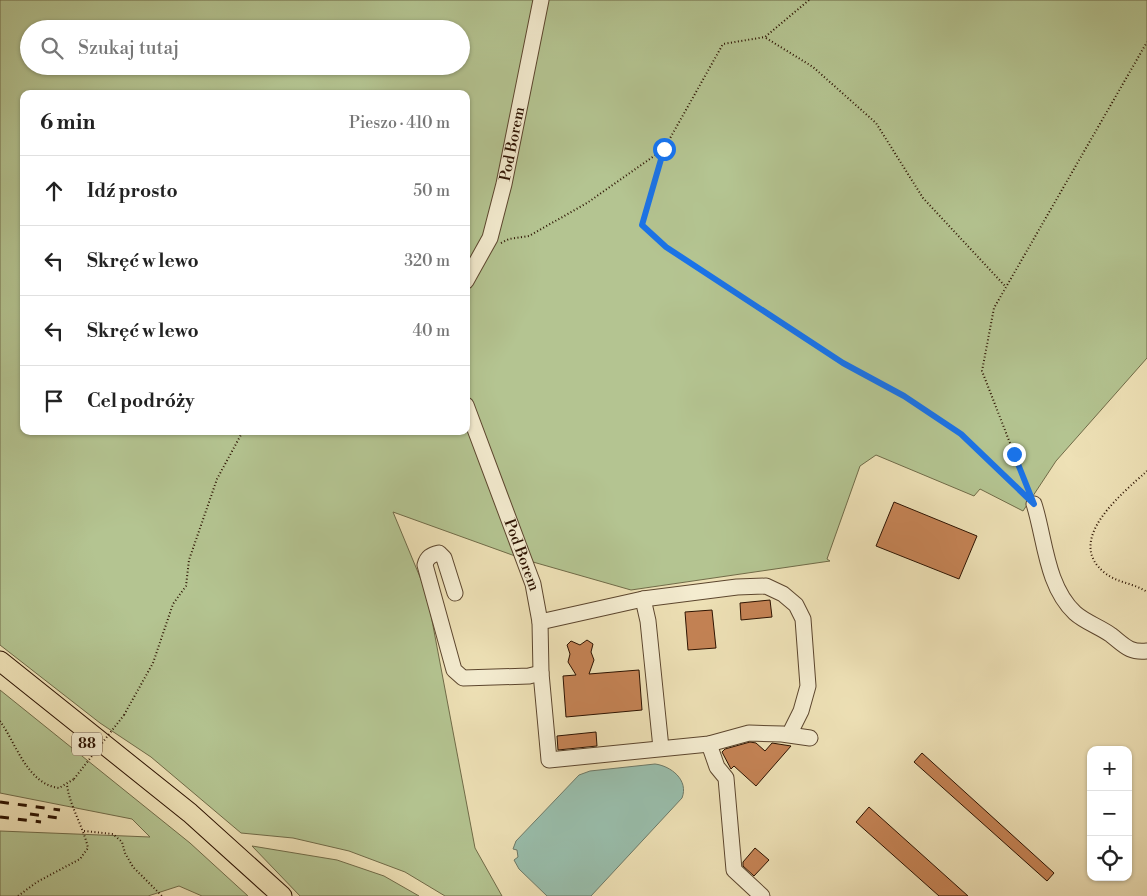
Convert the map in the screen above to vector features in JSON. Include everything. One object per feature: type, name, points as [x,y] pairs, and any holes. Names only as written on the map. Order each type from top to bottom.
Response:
[{"type":"main road","name":"88","points":[[0,661],[190,813],[282,896]]},
{"type":"main road","name":"88","points":[[0,674],[175,813],[265,896]]},
{"type":"street","name":"Pod Borem","points":[[470,274],[490,238],[504,184],[541,0]]},
{"type":"street","name":"Pod Borem","points":[[470,416],[533,584],[540,622],[541,673],[548,760],[661,748]]},
{"type":"street","points":[[1034,504],[1043,531],[1045,556],[1063,597],[1075,613],[1111,635],[1124,647],[1136,652],[1147,651]]},
{"type":"street","points":[[455,593],[444,558],[438,553],[426,559],[425,565],[454,670],[463,678],[528,676],[541,673]]},
{"type":"street","points":[[540,622],[644,599],[737,587],[766,586],[783,594],[796,605],[804,619],[808,686],[801,710],[789,735]]},
{"type":"street","points":[[644,599],[661,748],[709,744],[749,733],[810,738]]},
{"type":"street","points":[[709,744],[717,767],[726,778],[734,870],[762,896]]},
{"type":"path","points":[[809,0],[765,37],[724,44],[664,149],[642,225],[666,247],[778,322],[843,363],[904,396],[961,434],[1034,504]]},
{"type":"path","points":[[765,37],[813,67],[876,123],[923,198],[1006,287]]},
{"type":"path","points":[[1034,504],[982,371],[994,308],[1147,42]]},
{"type":"path","points":[[483,253],[509,239],[529,236],[578,208],[664,149]]},
{"type":"path","points":[[0,721],[17,752],[36,777],[52,788],[59,788],[74,779],[124,715],[153,663],[173,604],[186,586],[189,560],[217,479],[241,435]]},
{"type":"path","points":[[1147,471],[1106,512],[1094,527],[1090,545],[1094,562],[1105,574],[1122,582],[1137,585],[1147,592]]},
{"type":"path","points":[[18,896],[37,882],[80,859],[88,848],[84,831],[68,796],[66,785]]},
{"type":"path","points":[[84,831],[113,834],[122,842],[125,853],[133,867],[162,896]]},
{"type":"shaded area","points":[[0,0],[538,0],[488,237],[470,266],[470,90],[20,90],[20,435],[470,434],[515,556],[393,512],[427,594],[475,848],[502,896],[445,896],[405,872],[349,851],[293,838],[241,833],[151,757],[100,723],[0,645]]},
{"type":"shaded area","points":[[545,0],[1147,0],[1147,358],[1056,461],[1023,511],[980,489],[974,496],[876,455],[860,466],[827,559],[830,561],[631,590],[526,560],[470,406],[470,283],[483,265]]},
{"type":"shaded area","points":[[0,690],[190,843],[248,896],[202,896],[179,886],[148,896],[0,896],[0,831],[150,837],[132,819],[0,793]]},
{"type":"shaded area","points":[[655,764],[672,771],[681,780],[684,791],[682,798],[591,896],[547,896],[519,869],[514,860],[518,857],[517,850],[513,849],[516,841],[579,775],[590,771]]},
{"type":"shaded area","points":[[252,846],[337,860],[384,876],[419,896],[300,896]]},
{"type":"building","points":[[894,502],[977,536],[959,579],[876,546]]},
{"type":"building","points":[[770,600],[772,617],[741,620],[740,603]]},
{"type":"building","points":[[712,610],[716,648],[688,650],[685,612]]},
{"type":"building","points":[[587,640],[593,644],[591,652],[594,660],[589,674],[639,670],[642,710],[566,717],[563,676],[576,675],[568,662],[570,654],[567,645],[571,641],[580,645]]},
{"type":"building","points":[[596,732],[597,746],[558,750],[557,736]]},
{"type":"building","points":[[750,742],[756,743],[765,751],[772,743],[791,746],[756,786],[734,766],[731,769],[722,752],[725,749]]},
{"type":"building","points":[[922,753],[1054,873],[1047,881],[914,762]]},
{"type":"building","points":[[869,807],[968,896],[939,896],[856,822]]},
{"type":"building","points":[[755,848],[769,860],[754,876],[743,866],[743,862]]},
{"type":"railway","points":[[0,802],[60,810]]},
{"type":"railway","points":[[30,814],[59,818]]},
{"type":"railway","points":[[0,817],[41,822]]},
{"type":"route","points":[[664,149],[642,225],[666,247],[770,317],[843,363],[904,396],[961,434],[1034,504],[1014,454]]}]
